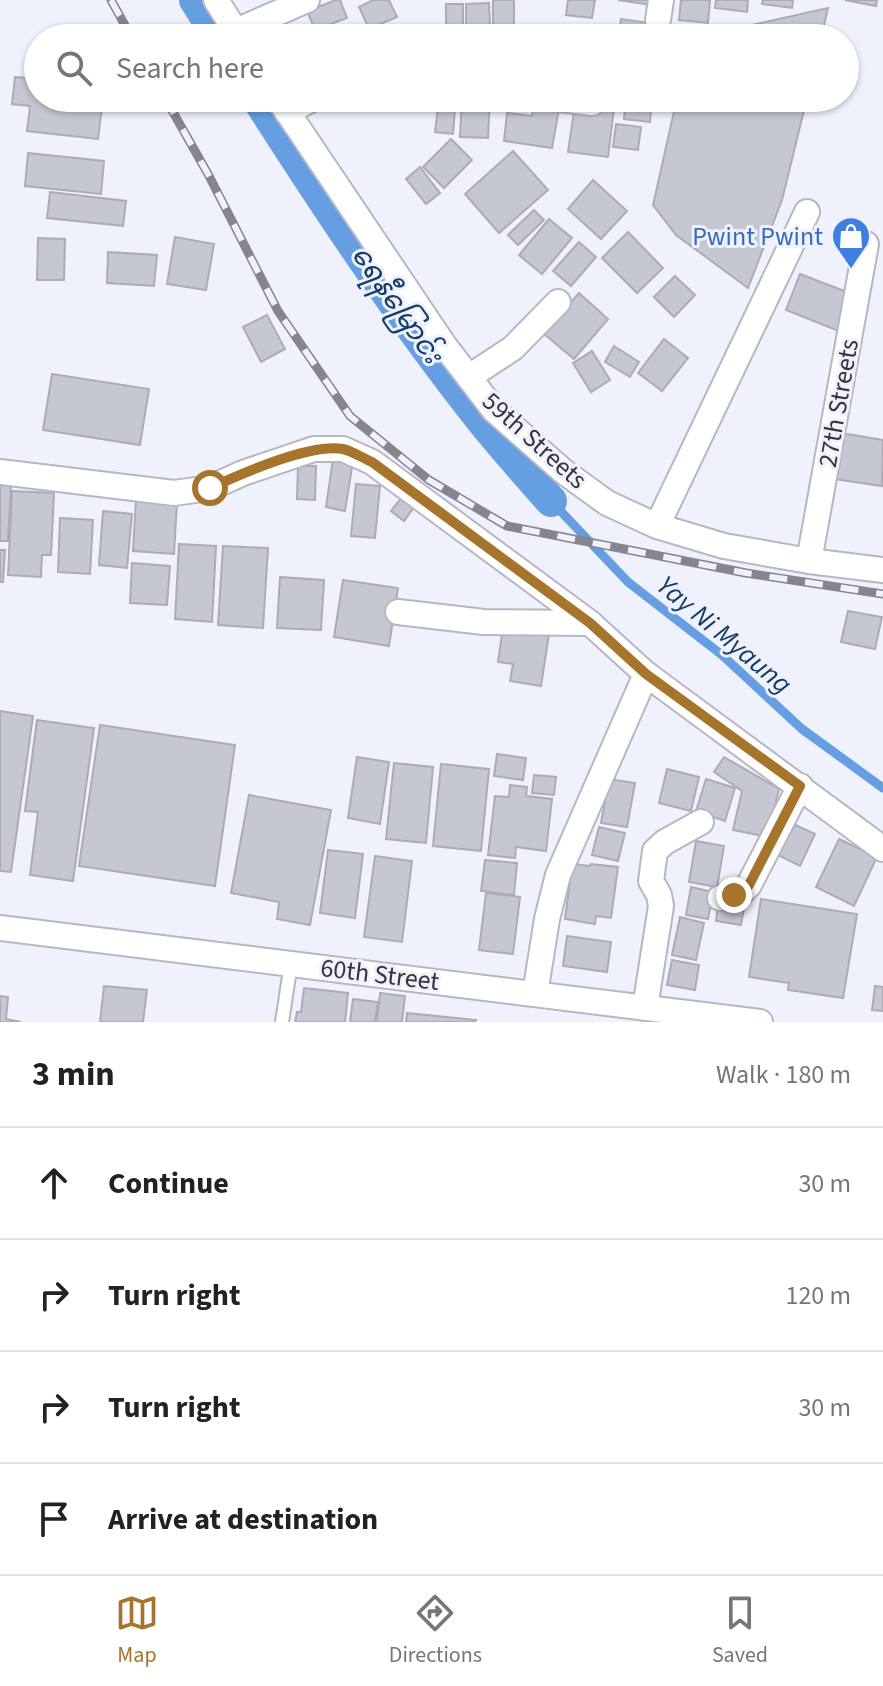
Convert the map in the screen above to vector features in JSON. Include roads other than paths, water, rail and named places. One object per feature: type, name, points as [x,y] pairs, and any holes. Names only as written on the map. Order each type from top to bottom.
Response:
[{"type":"street","points":[[216,0],[231,24]]},
{"type":"street","points":[[260,24],[307,0]]},
{"type":"street","name":"59th Streets","points":[[288,112],[444,345],[494,410],[563,471],[607,503],[657,526],[724,546],[883,570]]},
{"type":"street","points":[[657,526],[807,212]]},
{"type":"street","name":"27th Streets","points":[[809,561],[866,244]]},
{"type":"street","points":[[469,377],[516,344],[558,302]]},
{"type":"street","points":[[0,472],[174,493],[210,488],[243,473],[314,449],[343,449],[372,462],[590,623],[646,674],[883,849]]},
{"type":"street","points":[[398,612],[484,622],[590,623]]},
{"type":"street","points":[[535,994],[547,919],[558,875],[646,674]]},
{"type":"street","points":[[720,898],[743,891],[749,885],[800,786]]},
{"type":"street","points":[[645,1008],[661,906],[651,881],[655,851],[701,822]]},
{"type":"street","name":"60th Street","points":[[0,928],[535,994],[576,1010],[645,1008],[760,1022]]},
{"type":"lane","points":[[282,1022],[291,963]]},
{"type":"waterway","name":"ရေနီမြောင်း","points":[[195,0],[210,24]]},
{"type":"waterway","name":"ရေနီမြောင်း","points":[[266,112],[423,344],[483,422],[551,501]]},
{"type":"waterway","name":"Yay Ni Myaung","points":[[551,501],[628,582],[722,655],[802,729],[883,788]]},
{"type":"railway","points":[[111,0],[124,24]]},
{"type":"railway","points":[[173,112],[278,311],[350,416],[429,480],[507,526],[746,573],[883,594]]},
{"type":"place","name":"Pwint Pwint","points":[[851,270]]}]
